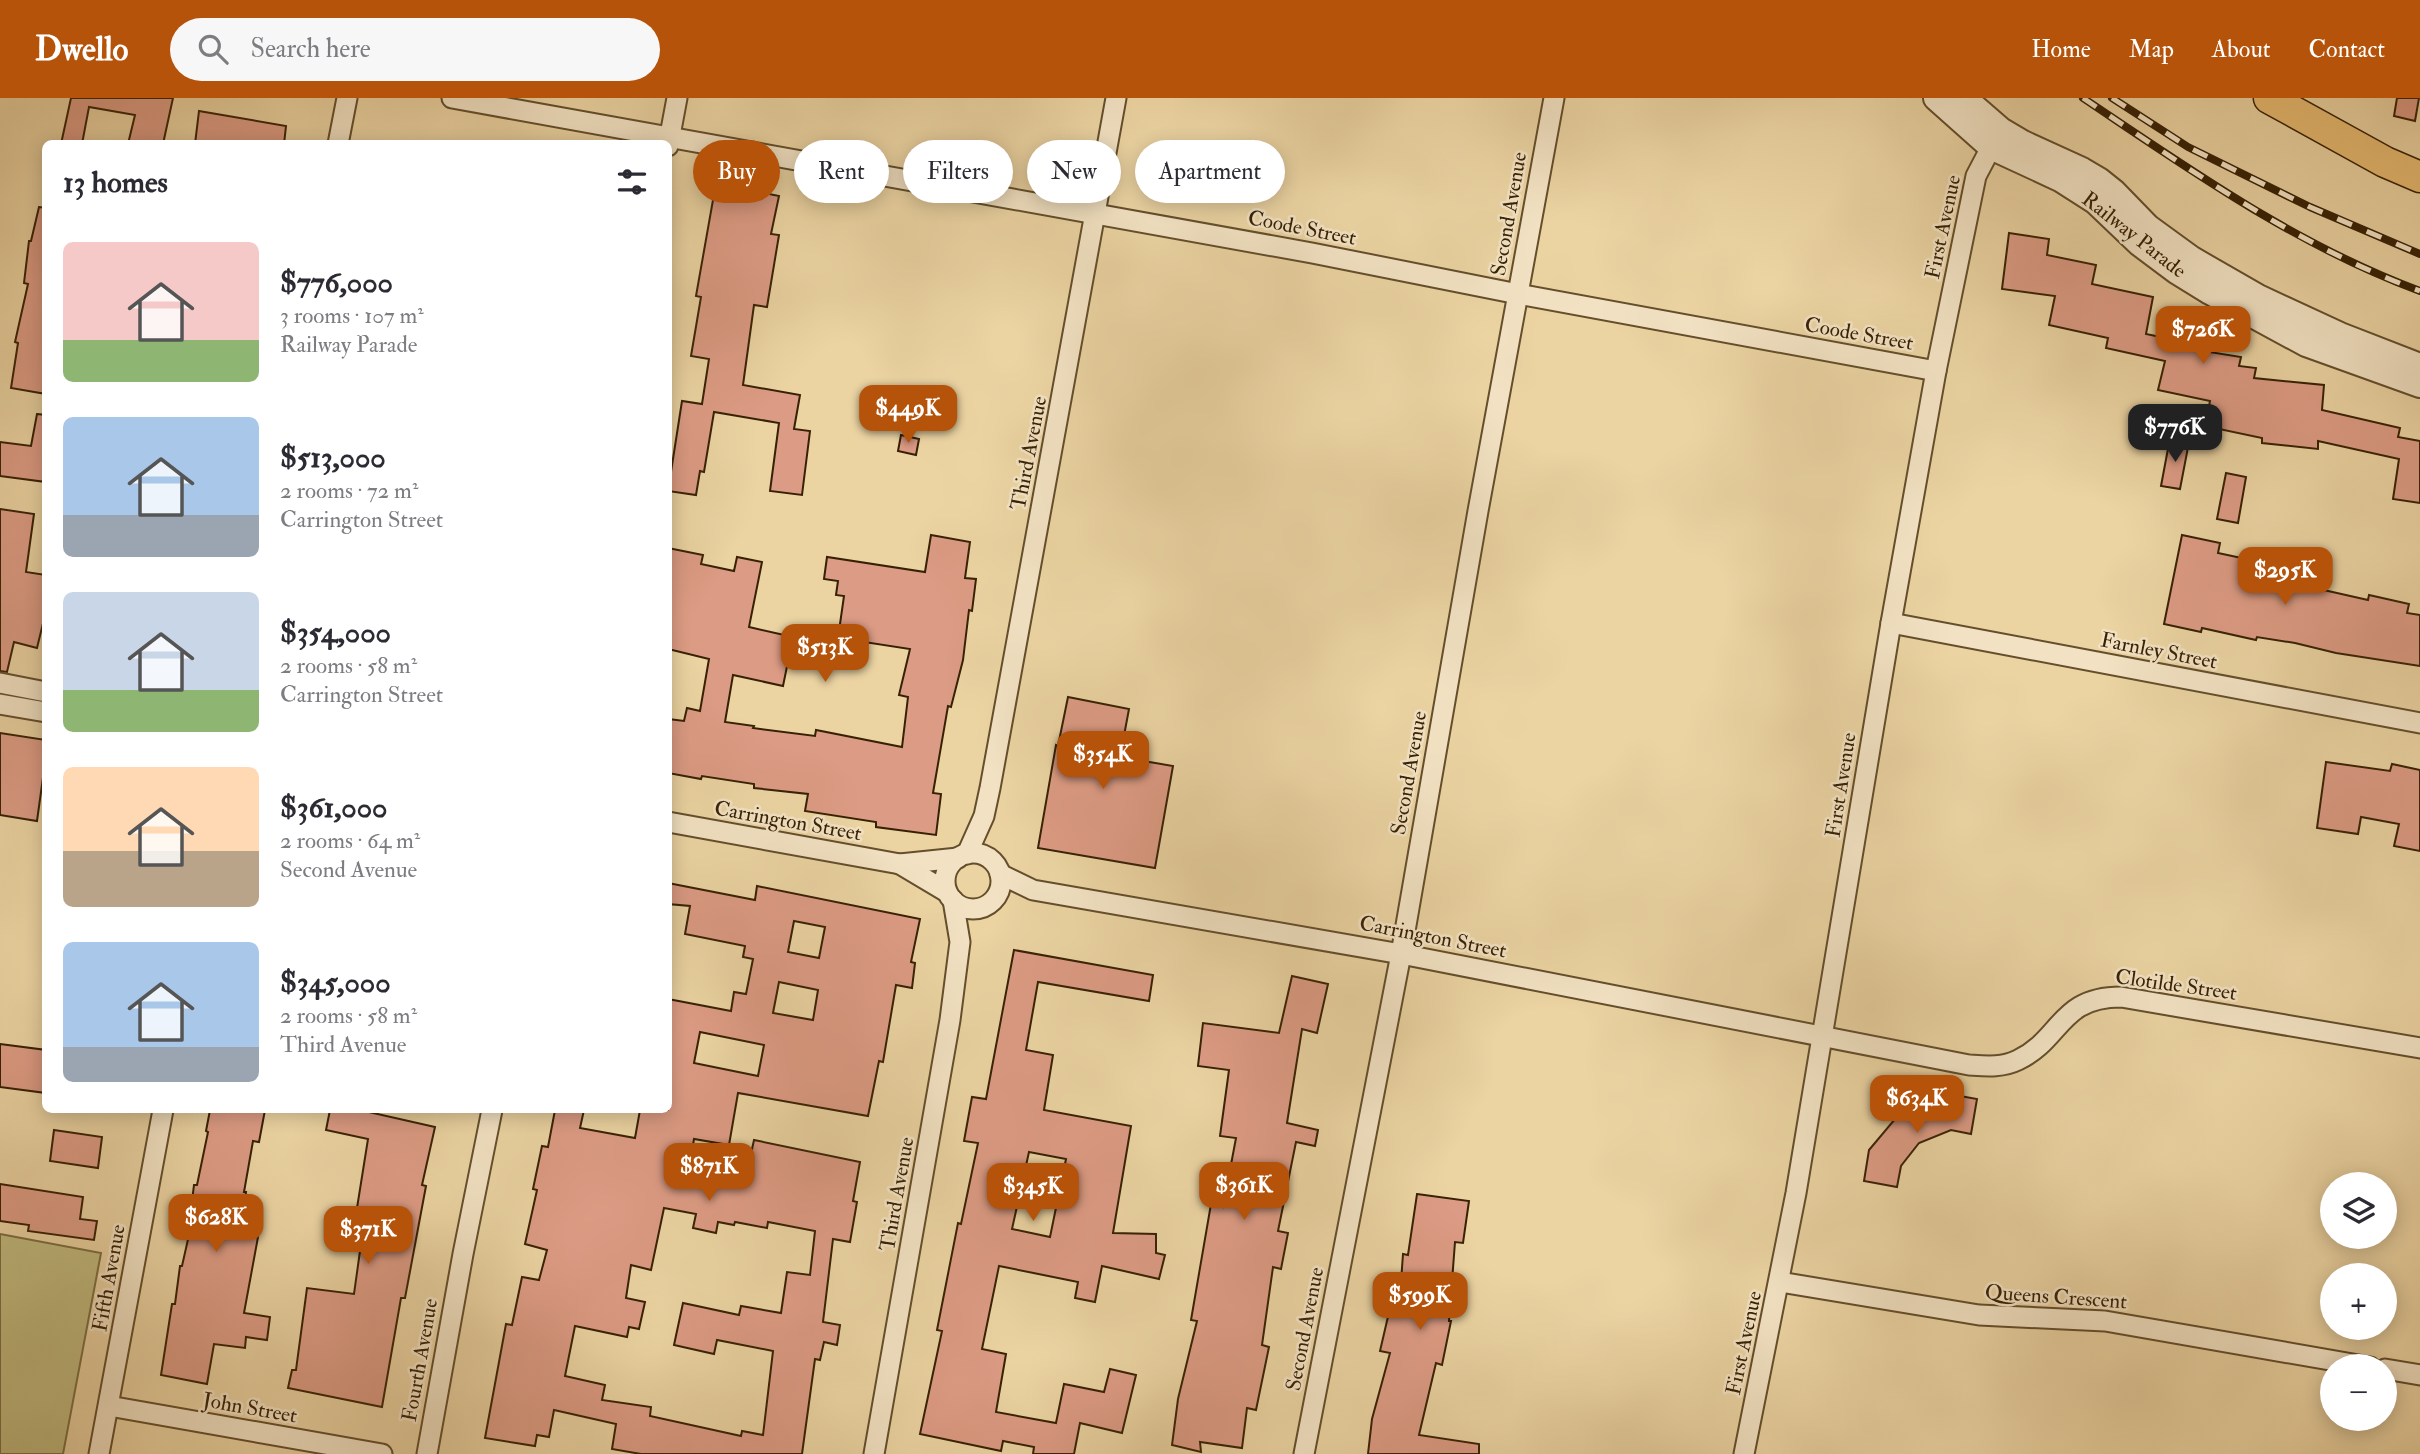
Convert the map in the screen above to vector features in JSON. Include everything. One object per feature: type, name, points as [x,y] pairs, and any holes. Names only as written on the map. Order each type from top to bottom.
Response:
[{"type":"main road","points":[[2269,98],[2385,162],[2420,177]]},
{"type":"street","points":[[339,140],[346,98]]},
{"type":"street","name":"Coode Street","points":[[452,98],[664,140]]},
{"type":"street","points":[[669,140],[677,98]]},
{"type":"street","name":"Third Avenue","points":[[987,857],[984,816],[1116,98]]},
{"type":"street","name":"Second Avenue","points":[[1304,1454],[1401,954],[1554,98]]},
{"type":"street","name":"Railway Parade","points":[[1936,98],[2096,202],[2140,244],[2210,292],[2306,344],[2420,385]]},
{"type":"street","name":"Railway Parade","points":[[1964,98],[1996,139],[2099,180],[2148,227],[2192,259],[2258,297],[2396,359],[2420,366]]},
{"type":"street","name":"First Avenue","points":[[1744,1454],[1780,1282],[1824,1036],[1891,623],[1936,371],[1976,176],[1996,139]]},
{"type":"street","name":"Coode Street","points":[[672,142],[1094,213],[1936,371]]},
{"type":"street","name":"Farnley Street","points":[[1891,623],[2420,723]]},
{"type":"street","points":[[0,683],[42,691]]},
{"type":"street","points":[[0,704],[42,711]]},
{"type":"street","name":"Third Avenue","points":[[963,856],[984,816]]},
{"type":"street","name":"Carrington Street","points":[[672,823],[900,864],[963,856]]},
{"type":"street","points":[[981,854],[997,867],[1001,883],[986,905],[969,909],[950,896],[946,877],[952,863],[963,856],[981,854]]},
{"type":"street","name":"Carrington Street","points":[[900,864],[950,896]]},
{"type":"street","name":"Carrington Street","points":[[1000,874],[1033,890],[1401,954],[1824,1036]]},
{"type":"street","name":"Carrington Street","points":[[986,905],[1033,890]]},
{"type":"street","name":"Third Avenue","points":[[874,1454],[950,1020],[960,942],[950,896]]},
{"type":"street","name":"Third Avenue","points":[[960,942],[986,905]]},
{"type":"street","name":"Clotilde Street","points":[[1824,1036],[1969,1065],[1995,1066],[2017,1060],[2084,1003],[2102,997],[2121,997],[2420,1048]]},
{"type":"street","name":"Fifth Avenue","points":[[99,1454],[162,1113]]},
{"type":"street","name":"Fourth Avenue","points":[[427,1454],[470,1213],[491,1113]]},
{"type":"street","name":"Queens Crescent","points":[[1780,1282],[1979,1315],[2105,1321],[2320,1358]]},
{"type":"street","points":[[2397,1371],[2420,1375]]},
{"type":"street","name":"John Street","points":[[109,1406],[382,1454]]},
{"type":"shaded area","points":[[0,1234],[101,1253],[63,1454],[0,1454]]},
{"type":"building","points":[[71,98],[173,98],[164,140],[129,140],[135,115],[89,107],[83,140],[62,140]]},
{"type":"building","points":[[2397,98],[2419,98],[2415,121],[2394,116]]},
{"type":"building","points":[[199,111],[286,126],[284,140],[195,140]]},
{"type":"building","points":[[712,203],[778,203],[771,234],[779,235],[767,307],[754,305],[743,385],[800,395],[794,429],[810,431],[802,495],[770,491],[779,423],[714,412],[704,472],[700,471],[696,495],[672,492],[672,465],[682,401],[702,404],[709,359],[691,356],[701,297],[696,296]]},
{"type":"building","points":[[39,207],[42,207],[42,393],[11,388],[18,343],[15,342],[28,284],[24,283]]},
{"type":"building","points":[[2009,233],[2049,239],[2047,255],[2096,265],[2092,284],[2153,297],[2146,334],[2204,346],[2203,351],[2241,357],[2239,366],[2256,368],[2254,378],[2324,385],[2322,410],[2400,428],[2398,437],[2420,441],[2420,503],[2393,499],[2399,459],[2318,441],[2318,449],[2262,443],[2262,438],[2205,426],[2210,401],[2158,390],[2165,361],[2106,348],[2108,338],[2049,325],[2055,296],[2002,289]]},
{"type":"building","points":[[37,414],[42,415],[42,481],[0,476],[0,442],[31,446]]},
{"type":"building","points":[[901,435],[919,439],[916,455],[898,451]]},
{"type":"building","points":[[2170,438],[2189,442],[2180,489],[2161,486]]},
{"type":"building","points":[[2226,473],[2246,477],[2238,523],[2217,519]]},
{"type":"building","points":[[0,509],[34,514],[26,572],[42,574],[42,627],[37,648],[14,642],[7,672],[0,671]]},
{"type":"building","points":[[931,535],[970,542],[965,578],[976,579],[963,660],[951,707],[948,706],[933,793],[941,794],[936,835],[876,827],[876,822],[805,811],[808,794],[754,788],[754,784],[702,776],[701,779],[672,774],[672,720],[684,721],[687,708],[700,711],[709,659],[672,650],[672,549],[703,555],[701,564],[734,571],[737,557],[762,562],[749,627],[793,637],[783,686],[733,675],[725,722],[815,736],[816,730],[902,747],[908,697],[899,695],[910,649],[838,638],[844,596],[836,595],[838,581],[824,579],[827,557],[925,572]]},
{"type":"building","points":[[2182,535],[2220,543],[2218,553],[2279,566],[2281,556],[2311,562],[2306,586],[2368,600],[2369,595],[2409,604],[2407,613],[2420,615],[2420,666],[2336,653],[2295,643],[2257,637],[2256,640],[2202,628],[2201,632],[2164,624]]},
{"type":"building","points":[[1068,697],[1129,709],[1120,757],[1173,766],[1155,868],[1038,848],[1056,745],[1058,746]]},
{"type":"building","points":[[0,733],[42,739],[42,785],[37,821],[0,815]]},
{"type":"building","points":[[2326,762],[2390,771],[2392,764],[2420,770],[2420,851],[2394,846],[2399,824],[2361,817],[2358,834],[2317,828]]},
{"type":"building","points":[[672,884],[755,900],[757,886],[920,919],[911,962],[915,963],[912,988],[896,985],[883,1062],[879,1061],[868,1116],[738,1093],[729,1145],[694,1139],[689,1170],[745,1181],[754,1140],[860,1162],[853,1201],[857,1202],[850,1242],[833,1239],[823,1322],[840,1325],[837,1345],[824,1342],[820,1360],[815,1359],[802,1454],[641,1454],[612,1449],[616,1424],[554,1410],[549,1437],[537,1435],[535,1446],[485,1438],[506,1324],[512,1325],[522,1277],[539,1280],[547,1250],[525,1244],[537,1190],[533,1189],[542,1146],[548,1147],[554,1113],[583,1113],[580,1128],[635,1138],[639,1113],[672,1113],[672,1000],[731,1011],[734,992],[746,994],[753,959],[743,957],[745,946],[685,934],[690,906],[672,904]],"holes":[[[794,921],[825,927],[819,958],[788,952]],[[779,982],[818,990],[813,1020],[773,1013]],[[700,1032],[764,1045],[758,1076],[694,1063]],[[664,1208],[696,1214],[693,1228],[716,1233],[718,1222],[767,1228],[768,1222],[815,1231],[810,1275],[787,1272],[781,1313],[741,1306],[739,1315],[683,1303],[674,1345],[714,1354],[717,1340],[773,1351],[763,1435],[742,1431],[741,1436],[650,1416],[651,1407],[602,1400],[605,1385],[565,1376],[575,1326],[627,1337],[629,1327],[639,1329],[645,1302],[626,1298],[631,1265],[651,1270]]]},
{"type":"building","points":[[1014,950],[1153,975],[1149,1001],[1038,982],[1026,1050],[1053,1055],[1044,1110],[1131,1126],[1113,1233],[1156,1234],[1156,1253],[1165,1255],[1159,1279],[1102,1266],[1095,1302],[1075,1298],[1078,1282],[999,1266],[982,1349],[1006,1354],[996,1412],[1056,1423],[1064,1384],[1104,1392],[1110,1369],[1136,1375],[1122,1433],[1080,1423],[1074,1454],[1033,1454],[1034,1447],[1003,1441],[1001,1451],[920,1434],[942,1331],[937,1330],[958,1223],[961,1224],[978,1143],[964,1141],[972,1097],[986,1099]],"holes":[[[1029,1152],[1066,1159],[1050,1237],[1012,1229]]]},
{"type":"building","points":[[1292,976],[1328,984],[1317,1033],[1302,1029],[1287,1123],[1318,1130],[1315,1146],[1296,1142],[1278,1231],[1288,1233],[1281,1269],[1273,1267],[1262,1345],[1269,1347],[1256,1410],[1247,1408],[1242,1448],[1200,1442],[1201,1452],[1172,1445],[1178,1399],[1197,1321],[1191,1320],[1211,1204],[1223,1207],[1236,1138],[1220,1136],[1229,1070],[1198,1066],[1203,1023],[1279,1033]]},
{"type":"building","points":[[0,1044],[42,1049],[42,1092],[0,1087]]},
{"type":"building","points":[[1949,1094],[1977,1099],[1971,1134],[1951,1130],[1919,1143],[1901,1166],[1897,1187],[1864,1181],[1869,1150],[1900,1113]]},
{"type":"building","points":[[209,1113],[264,1113],[259,1142],[253,1141],[244,1192],[241,1234],[258,1237],[244,1313],[270,1317],[267,1340],[246,1337],[245,1348],[214,1344],[207,1384],[161,1375],[172,1304],[175,1304],[180,1266],[193,1217],[190,1217],[194,1185],[197,1185],[208,1132]]},
{"type":"building","points":[[329,1113],[373,1113],[435,1127],[422,1185],[426,1186],[405,1298],[401,1298],[382,1407],[288,1388],[292,1370],[296,1370],[307,1288],[354,1294],[365,1210],[357,1208],[368,1139],[326,1130]]},
{"type":"building","points":[[54,1130],[102,1137],[98,1168],[50,1161]]},
{"type":"building","points":[[0,1184],[83,1197],[80,1219],[97,1221],[94,1240],[28,1231],[29,1225],[0,1221]]},
{"type":"building","points":[[1417,1194],[1469,1201],[1463,1243],[1455,1242],[1451,1321],[1442,1365],[1436,1363],[1419,1435],[1479,1444],[1479,1454],[1368,1454],[1372,1419],[1390,1353],[1380,1351],[1390,1308],[1399,1310],[1403,1254],[1408,1255]]},
{"type":"railway","points":[[2083,98],[2246,205],[2330,252],[2420,291]]},
{"type":"railway","points":[[2112,98],[2188,147],[2310,207],[2420,254]]}]
